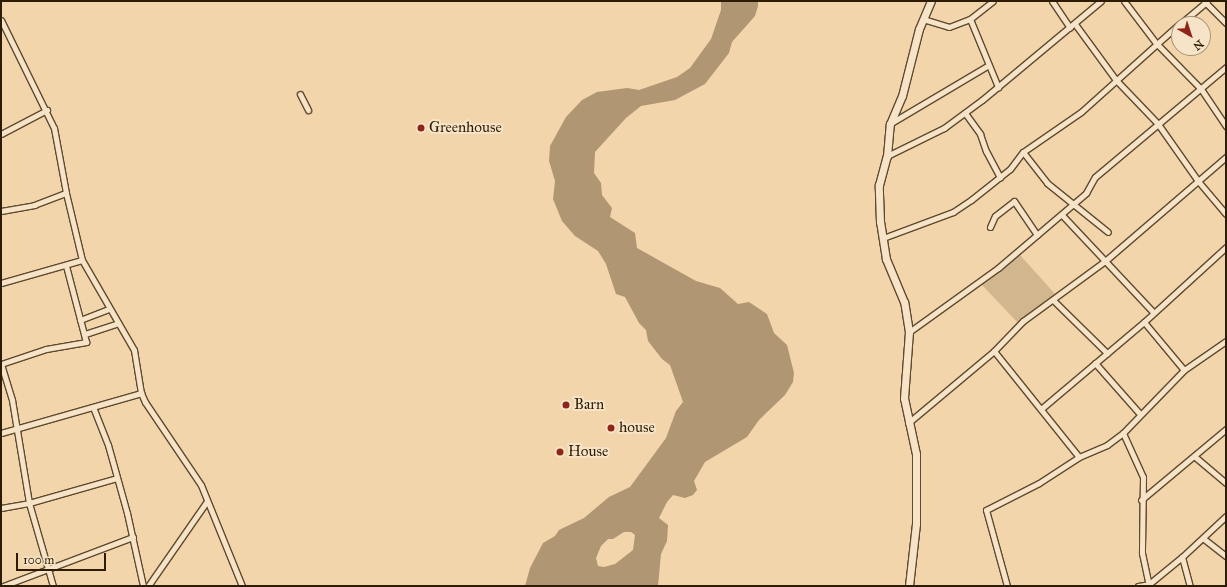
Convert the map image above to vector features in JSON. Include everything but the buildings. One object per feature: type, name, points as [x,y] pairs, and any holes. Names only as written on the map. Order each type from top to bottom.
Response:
[{"type":"street","points":[[909,586],[916,524],[916,454],[908,423],[904,398],[909,332],[904,302],[886,259],[880,222],[879,185],[887,156],[890,124],[902,96],[923,19],[931,1]]},
{"type":"street","points":[[923,19],[949,27],[970,19],[993,1]]},
{"type":"street","points":[[1052,1],[1070,28]]},
{"type":"street","points":[[887,156],[929,138],[965,113],[1075,24],[1101,1]]},
{"type":"street","points":[[1124,1],[1156,43],[1201,90],[1226,126]]},
{"type":"street","points":[[1189,16],[1206,2],[1226,23]]},
{"type":"street","points":[[970,19],[988,66],[998,87]]},
{"type":"street","points":[[1,20],[47,110],[54,128],[66,193],[82,260],[134,350],[141,393],[153,418],[201,485],[242,586]]},
{"type":"street","points":[[1075,24],[1116,80],[1158,124],[1198,181],[1226,214]]},
{"type":"street","points":[[883,238],[953,212],[1000,176],[1023,152],[1081,112],[1171,31]]},
{"type":"street","points":[[890,124],[988,66]]},
{"type":"street","points":[[909,332],[998,268],[1037,236],[1086,193],[1095,177],[1201,90],[1226,67]]},
{"type":"street","points":[[300,94],[308,110]]},
{"type":"street","points":[[1,134],[47,110]]},
{"type":"street","points":[[965,113],[980,134],[986,151],[1000,176]]},
{"type":"street","points":[[1023,152],[1047,184],[1108,232]]},
{"type":"street","points":[[908,423],[994,351],[1023,321],[1105,261],[1226,157]]},
{"type":"street","points":[[1,211],[34,205],[66,193]]},
{"type":"street","points":[[990,227],[995,216],[1014,201],[1037,236]]},
{"type":"street","points":[[1062,215],[1153,312]]},
{"type":"street","points":[[1041,409],[1144,322],[1153,312],[1226,247]]},
{"type":"street","points":[[1,283],[66,266],[82,260]]},
{"type":"street","points":[[53,586],[30,503],[17,428],[1,364],[46,349],[84,344],[86,340],[85,334],[66,266]]},
{"type":"street","points":[[1053,300],[1107,353]]},
{"type":"street","points":[[80,320],[109,309]]},
{"type":"street","points":[[1144,322],[1184,370]]},
{"type":"street","points":[[85,334],[118,323]]},
{"type":"street","points":[[1007,586],[986,510],[1039,483],[1079,457],[1107,445],[1123,432],[1184,370],[1225,343]]},
{"type":"street","points":[[994,351],[1079,457]]},
{"type":"street","points":[[1095,363],[1140,414]]},
{"type":"street","points":[[1,433],[141,393]]},
{"type":"street","points":[[92,407],[108,445],[133,537],[143,586]]},
{"type":"street","points":[[1141,500],[1226,429]]},
{"type":"street","points":[[1123,432],[1141,467],[1144,483],[1141,500],[1142,553],[1149,585]]},
{"type":"street","points":[[1194,456],[1226,483]]},
{"type":"street","points":[[1,508],[30,503],[117,478]]},
{"type":"street","points":[[148,586],[207,501]]},
{"type":"street","points":[[1138,586],[1149,585],[1204,539],[1226,516]]},
{"type":"street","points":[[3,586],[133,537]]},
{"type":"street","points":[[1204,539],[1226,556]]},
{"type":"street","points":[[1182,557],[1190,586]]},
{"type":"shaded area","points":[[721,1],[758,1],[755,16],[732,42],[729,53],[705,84],[675,100],[641,106],[626,118],[595,152],[594,173],[601,183],[602,195],[612,208],[610,217],[635,233],[637,248],[696,281],[720,288],[738,304],[749,302],[767,314],[774,333],[787,345],[794,373],[793,382],[785,395],[759,420],[747,437],[705,462],[694,481],[697,490],[693,495],[685,498],[673,495],[667,502],[659,518],[668,525],[667,541],[661,554],[658,586],[525,586],[530,568],[543,543],[555,536],[559,530],[584,518],[609,497],[630,487],[666,438],[676,411],[683,402],[670,365],[662,359],[648,341],[646,330],[639,323],[625,297],[616,294],[606,264],[598,251],[575,236],[562,221],[553,199],[555,181],[549,161],[550,146],[566,117],[582,100],[597,92],[627,88],[639,90],[677,77],[690,68],[711,39],[721,10]],"holes":[[[624,532],[631,532],[635,535],[633,550],[615,564],[604,567],[598,566],[596,558],[601,546],[608,539],[613,539]]]},
{"type":"shaded area","points":[[1020,255],[1055,294],[1018,323],[982,285]]},
{"type":"place","name":"Greenhouse","points":[[421,128]]},
{"type":"place","name":"Barn","points":[[566,405]]},
{"type":"place","name":"house","points":[[611,428]]},
{"type":"place","name":"House","points":[[560,452]]}]
